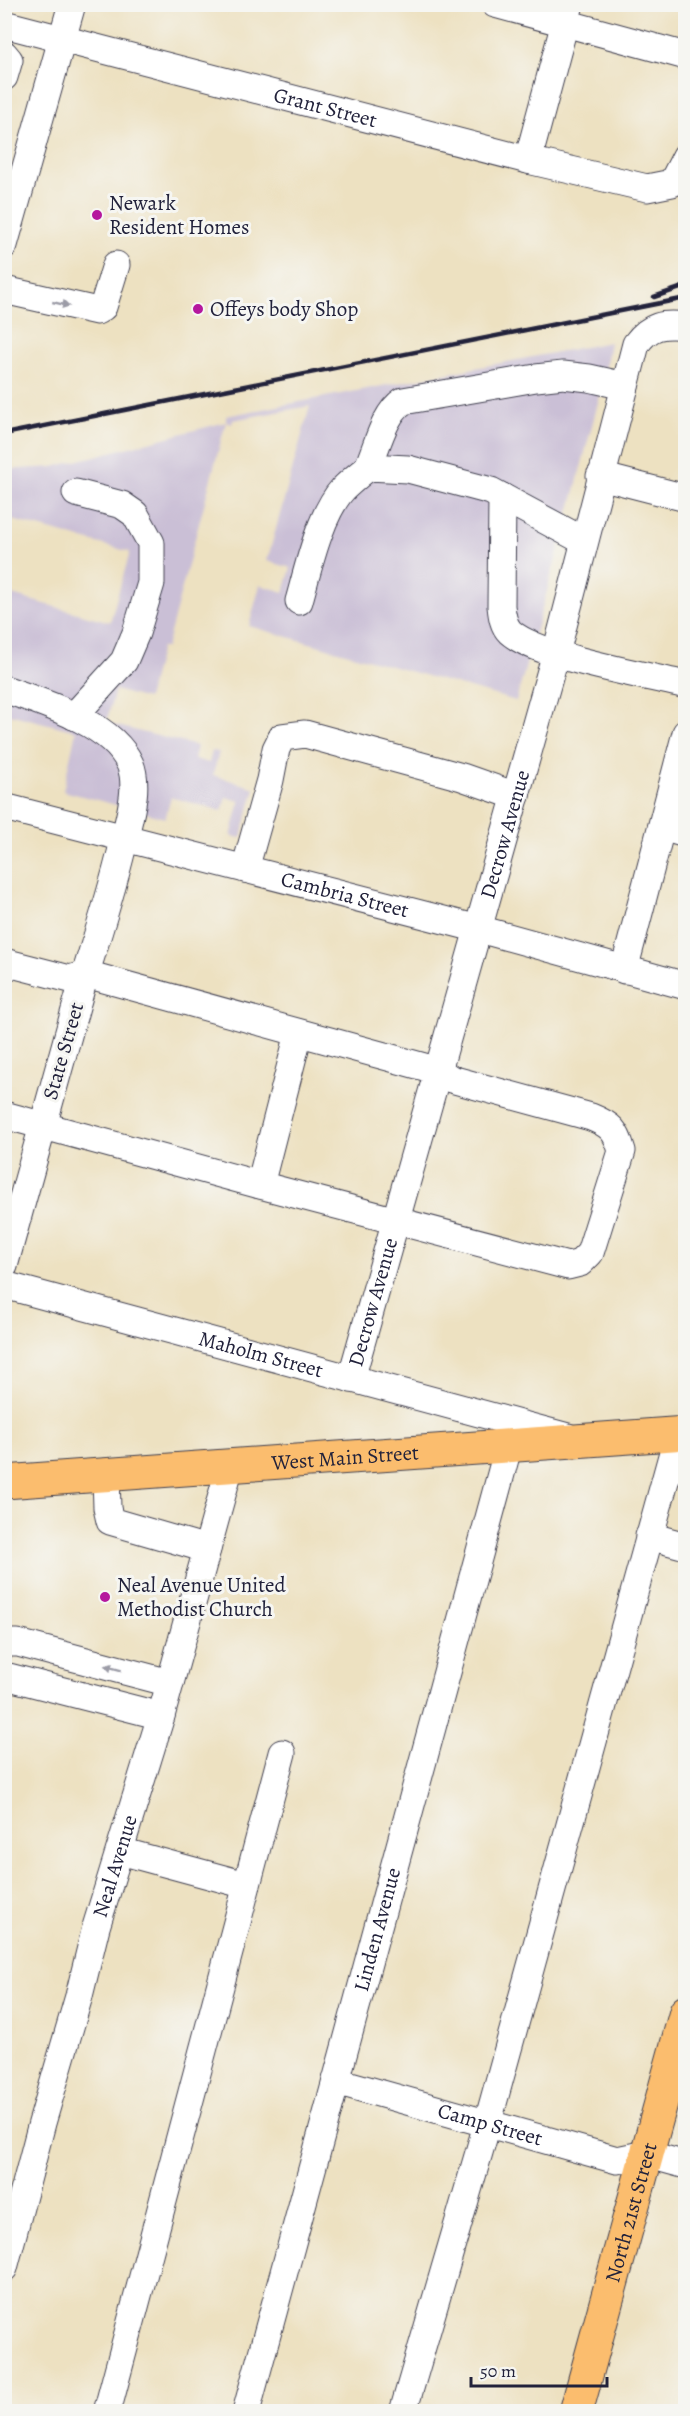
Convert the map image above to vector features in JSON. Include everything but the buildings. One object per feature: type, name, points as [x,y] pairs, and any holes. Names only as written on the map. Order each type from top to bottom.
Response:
[{"type":"main road","name":"West Main Street","points":[[4,1482],[682,1434]]},
{"type":"main road","name":"North 21st Street","points":[[576,2412],[686,2012]]},
{"type":"street","points":[[4,245],[14,176],[63,40],[72,4]]},
{"type":"street","points":[[495,4],[568,14],[686,56]]},
{"type":"street","points":[[528,160],[568,14]]},
{"type":"street","name":"Grant Street","points":[[4,24],[528,160],[647,188],[672,183],[686,156]]},
{"type":"street","points":[[4,54],[9,60],[4,77]]},
{"type":"street","points":[[4,291],[97,311],[104,307],[116,265]]},
{"type":"street","name":"Decrow Avenue","points":[[351,1379],[556,653],[636,344],[645,332],[668,324],[686,326]]},
{"type":"street","points":[[299,601],[312,554],[329,511],[343,490],[368,467],[390,415],[403,401],[564,375],[625,386]]},
{"type":"street","points":[[368,467],[408,469],[455,480],[502,496],[584,541]]},
{"type":"street","points":[[600,476],[686,498]]},
{"type":"street","points":[[74,716],[124,661],[136,633],[151,583],[151,543],[135,514],[122,505],[76,493]]},
{"type":"street","points":[[502,496],[503,619],[508,630],[524,641],[556,653],[686,685]]},
{"type":"street","name":"State Street","points":[[4,688],[74,716],[101,732],[121,749],[130,765],[133,786],[125,838],[42,1124],[4,1266]]},
{"type":"street","points":[[624,970],[674,831],[686,733]]},
{"type":"street","points":[[245,869],[270,780],[276,749],[282,737],[304,734],[462,777],[516,796]]},
{"type":"street","name":"Cambria Street","points":[[4,807],[478,929],[686,986]]},
{"type":"street","points":[[4,962],[70,979],[86,974],[439,1071],[451,1079],[591,1117],[606,1124],[617,1134],[622,1151],[591,1253],[580,1263],[568,1266],[396,1222],[4,1115]]},
{"type":"street","points":[[260,1185],[299,1033]]},
{"type":"street","name":"Maholm Street","points":[[4,1285],[586,1442]]},
{"type":"street","points":[[403,2412],[487,2125],[649,1536],[682,1434]]},
{"type":"street","name":"Linden Avenue","points":[[246,2412],[508,1448]]},
{"type":"street","name":"Neal Avenue","points":[[4,2268],[15,2182],[80,1996],[96,1927],[161,1716],[230,1467]]},
{"type":"street","points":[[106,1475],[107,1508],[110,1521],[207,1549]]},
{"type":"street","points":[[649,1536],[686,1546]]},
{"type":"street","points":[[161,1716],[7,1685],[11,1643],[170,1683]]},
{"type":"street","points":[[107,2412],[282,1753]]},
{"type":"street","points":[[120,1851],[246,1885]]},
{"type":"street","name":"Camp Street","points":[[336,2080],[487,2125],[617,2160],[646,2154]]},
{"type":"street","points":[[646,2154],[686,2165]]},
{"type":"shaded area","points":[[610,342],[601,391],[573,498],[516,701],[249,626],[260,585],[284,592],[291,568],[267,561],[310,406],[233,420],[232,424],[226,422],[226,416]]},
{"type":"shaded area","points":[[226,422],[166,648],[161,648],[147,699],[115,690],[106,723],[197,746],[194,759],[209,763],[212,751],[219,752],[213,775],[255,788],[241,838],[231,836],[240,801],[226,797],[222,811],[171,797],[165,818],[63,791],[76,731],[5,713],[4,606],[8,594],[110,622],[130,552],[5,518],[4,470],[53,467]]},
{"type":"railway","points":[[654,297],[686,286]]},
{"type":"railway","points":[[4,434],[686,298]]},
{"type":"place","name":"Newark Resident Homes","points":[[97,215]]},
{"type":"place","name":"Offeys body Shop","points":[[198,309]]},
{"type":"place","name":"Neal Avenue United Methodist Church","points":[[105,1597]]}]
